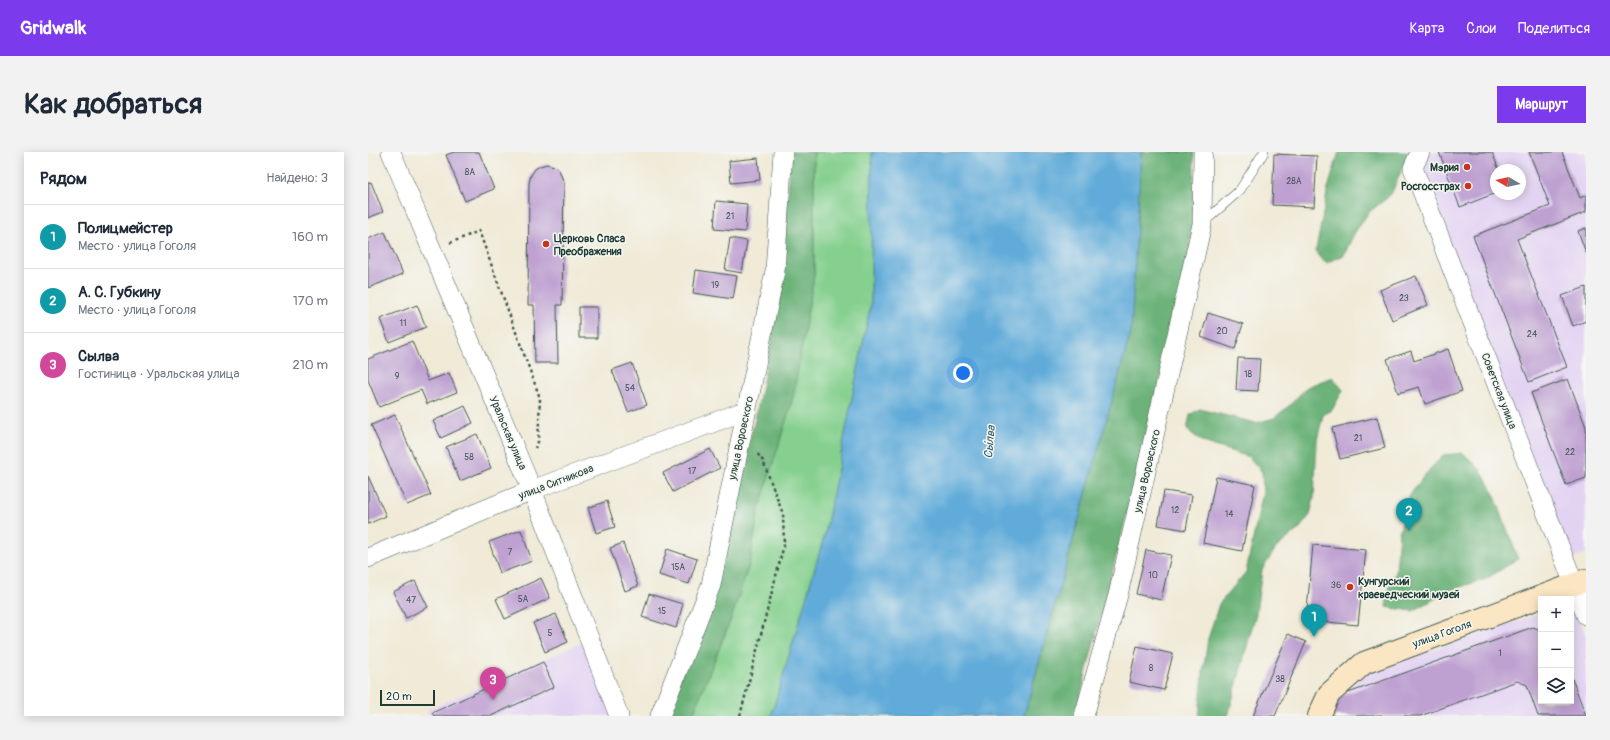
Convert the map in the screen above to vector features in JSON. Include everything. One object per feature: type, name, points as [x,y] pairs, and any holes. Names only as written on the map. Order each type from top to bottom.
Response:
[{"type":"street","name":"Уральская улица","points":[[391,152],[524,470],[619,716]]},
{"type":"street","name":"улица Воровского","points":[[660,716],[711,584],[775,271],[783,152]]},
{"type":"street","points":[[1202,224],[1203,152]]},
{"type":"street","name":"Советская улица","points":[[1416,160],[1580,583],[1586,614]]},
{"type":"street","name":"улица Воровского","points":[[1084,716],[1118,595],[1202,224]]},
{"type":"street","name":"улица Ситникова","points":[[368,558],[532,490],[746,410]]},
{"type":"street","name":"улица Гоголя","points":[[1318,716],[1329,694],[1364,663],[1580,583]]},
{"type":"lane","points":[[1202,224],[1240,190],[1264,152]]},
{"type":"path","points":[[432,251],[479,231],[540,398],[538,442],[524,470]]},
{"type":"path","points":[[740,716],[784,545],[783,514],[763,461],[742,431]]},
{"type":"shaded area","points":[[1424,152],[1586,152],[1586,553],[1571,560],[1417,167]]},
{"type":"shaded area","points":[[1574,607],[1586,637],[1586,716],[1326,716],[1362,674],[1538,614],[1538,704],[1574,704]]},
{"type":"shaded area","points":[[585,641],[615,716],[430,716],[427,710]]},
{"type":"green space","points":[[791,152],[814,152],[814,276],[793,398],[758,513],[750,562],[731,619],[692,716],[669,716],[733,507],[755,420],[781,294]]},
{"type":"green space","points":[[814,152],[872,152],[871,303],[825,534],[771,716],[692,716],[731,619],[750,562],[758,513],[814,276]]},
{"type":"green space","points":[[1141,152],[1194,152],[1193,225],[1185,278],[1075,716],[1024,716],[1131,332]]},
{"type":"green space","points":[[1339,152],[1409,152],[1393,190],[1387,198],[1369,212],[1355,232],[1344,255],[1326,263],[1319,257],[1316,250],[1328,188]]},
{"type":"green space","points":[[1332,377],[1343,390],[1332,410],[1323,415],[1317,440],[1314,498],[1310,515],[1299,529],[1276,548],[1262,570],[1256,613],[1228,716],[1199,716],[1208,639],[1219,604],[1246,572],[1263,492],[1262,472],[1249,457],[1203,442],[1187,430],[1190,415],[1199,409],[1256,423],[1274,418],[1290,405],[1307,387]]},
{"type":"green space","points":[[1463,453],[1480,469],[1495,496],[1518,559],[1486,579],[1450,590],[1413,611],[1386,607],[1389,586],[1396,572],[1399,533],[1410,495],[1424,476],[1443,455]]},
{"type":"water","name":"Сы́лва","points":[[872,152],[1141,152],[1131,332],[1024,716],[771,716],[825,534],[871,303]]},
{"type":"building","points":[[454,152],[479,152],[494,189],[465,201],[446,155]]},
{"type":"building","points":[[1439,152],[1492,152],[1497,164],[1490,164],[1490,195],[1460,207]]},
{"type":"building","points":[[1529,152],[1562,152],[1580,198],[1586,195],[1586,212],[1517,239],[1567,367],[1529,382],[1473,236],[1550,206]]},
{"type":"building","points":[[1274,154],[1317,156],[1314,207],[1272,205]]},
{"type":"building","points":[[758,158],[760,180],[731,183],[729,161]]},
{"type":"building","name":"Церковь Спаса Преображения","points":[[547,164],[554,166],[559,170],[564,183],[562,305],[557,305],[558,363],[535,363],[534,305],[528,305],[529,183],[531,175],[535,169]]},
{"type":"building","points":[[371,182],[383,212],[368,218],[368,183]]},
{"type":"building","points":[[716,201],[747,204],[745,232],[714,229]]},
{"type":"building","points":[[1586,228],[1586,253],[1578,231]]},
{"type":"building","points":[[385,232],[403,274],[368,288],[368,239]]},
{"type":"building","points":[[730,238],[747,241],[742,273],[725,270]]},
{"type":"building","points":[[696,270],[737,276],[733,299],[693,293]]},
{"type":"building","points":[[1416,276],[1428,305],[1392,320],[1380,290]]},
{"type":"building","points":[[1586,287],[1586,321],[1573,326],[1562,296]]},
{"type":"building","points":[[417,305],[426,327],[389,342],[380,319]]},
{"type":"building","points":[[579,307],[597,307],[597,338],[579,338]]},
{"type":"building","points":[[1208,313],[1243,324],[1235,349],[1201,337]]},
{"type":"building","points":[[412,341],[428,381],[449,373],[457,392],[427,404],[421,390],[379,407],[368,380],[368,359]]},
{"type":"building","points":[[1448,349],[1462,391],[1425,404],[1419,387],[1398,393],[1387,359],[1411,351],[1414,361]]},
{"type":"building","points":[[1238,358],[1260,359],[1258,391],[1236,390]]},
{"type":"building","points":[[632,363],[647,405],[628,412],[612,370]]},
{"type":"building","points":[[1568,379],[1586,427],[1586,478],[1566,485],[1531,393]]},
{"type":"building","points":[[465,406],[473,423],[441,438],[433,421]]},
{"type":"building","points":[[395,415],[431,495],[407,505],[371,425]]},
{"type":"building","points":[[1377,417],[1385,448],[1340,459],[1332,428]]},
{"type":"building","points":[[477,434],[491,468],[460,481],[446,447]]},
{"type":"building","points":[[710,449],[720,468],[673,492],[663,473]]},
{"type":"building","points":[[368,476],[386,516],[368,524]]},
{"type":"building","points":[[1216,477],[1255,485],[1242,551],[1203,543]]},
{"type":"building","points":[[1164,491],[1192,495],[1186,530],[1158,525]]},
{"type":"building","points":[[607,501],[615,527],[596,533],[588,508]]},
{"type":"building","points":[[521,530],[532,561],[500,573],[489,542]]},
{"type":"building","points":[[623,543],[638,586],[625,591],[610,548]]},
{"type":"building","points":[[1313,545],[1366,550],[1358,625],[1306,620]]},
{"type":"building","points":[[667,549],[697,559],[689,584],[659,575]]},
{"type":"building","points":[[1146,550],[1171,555],[1161,600],[1136,594]]},
{"type":"building","points":[[541,578],[550,598],[505,619],[496,599]]},
{"type":"building","points":[[415,581],[428,607],[406,618],[393,592]]},
{"type":"building","points":[[649,594],[683,604],[676,628],[642,617]]},
{"type":"building","points":[[556,614],[568,642],[545,652],[533,623]]},
{"type":"building","points":[[1533,627],[1538,629],[1538,704],[1574,704],[1574,684],[1586,716],[1538,716],[1527,685],[1517,681],[1420,716],[1333,716],[1332,712],[1337,697]]},
{"type":"building","points":[[1288,634],[1306,642],[1275,716],[1253,716]]},
{"type":"building","points":[[1137,646],[1173,654],[1164,690],[1129,682]]},
{"type":"building","points":[[543,662],[554,687],[491,716],[434,716],[432,713]]},
{"type":"place","name":"Мэрия","points":[[1467,167]]},
{"type":"place","name":"Росгосстрах","points":[[1468,186]]},
{"type":"place","name":"Церковь Спаса Преображения","points":[[546,244]]},
{"type":"place","name":"А. С. Губкину","points":[[1409,531]]},
{"type":"place","name":"Кунгурский краеведческий музей","points":[[1350,587]]},
{"type":"place","name":"Полицмейстер","points":[[1314,637]]},
{"type":"place","name":"Сылва","points":[[493,700]]}]
